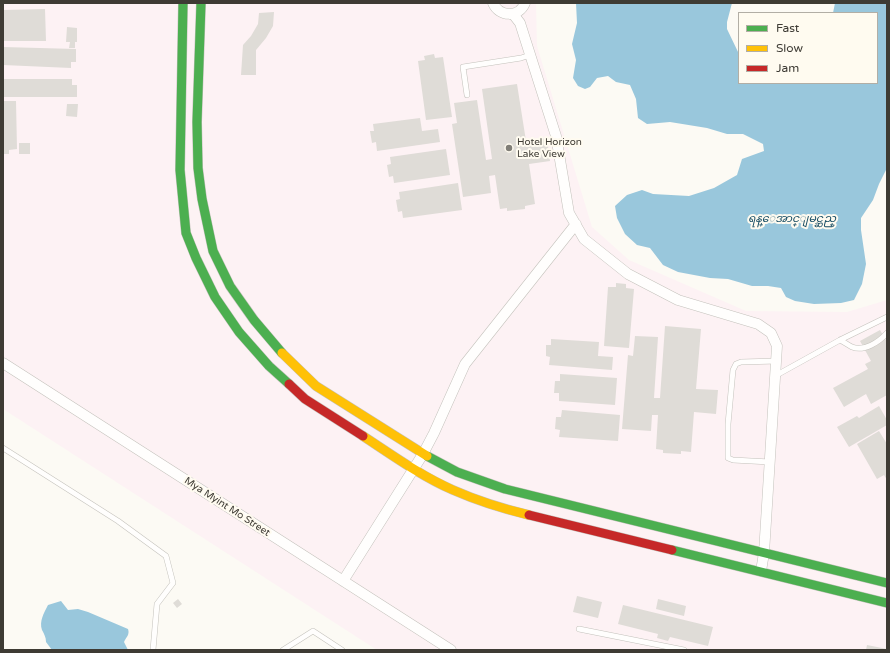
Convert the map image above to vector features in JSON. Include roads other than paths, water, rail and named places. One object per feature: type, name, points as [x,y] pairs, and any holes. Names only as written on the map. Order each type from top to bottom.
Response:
[{"type":"main road","points":[[183,3],[180,170],[186,233],[196,258],[215,297],[239,332],[269,366],[305,399],[413,469],[453,490],[501,508],[887,603]]},
{"type":"main road","points":[[201,3],[197,122],[198,168],[202,199],[213,251],[230,286],[254,320],[280,351],[316,386],[423,454],[457,472],[504,489],[681,531],[887,583]]},
{"type":"street","points":[[493,3],[500,12],[506,14],[513,14],[519,11],[525,3]]},
{"type":"street","points":[[513,14],[520,23],[556,136],[569,212],[584,239],[628,274],[678,300],[758,324],[771,333],[777,346],[764,553],[761,571]]},
{"type":"street","points":[[343,581],[423,454],[465,364],[576,224]]},
{"type":"street","name":"Mya Myint Mo Street","points":[[3,363],[451,650]]},
{"type":"lane","points":[[467,95],[463,67],[521,58],[530,55]]},
{"type":"lane","points":[[776,376],[840,340],[887,317]]},
{"type":"lane","points":[[840,340],[853,348],[861,348],[875,343],[887,334]]},
{"type":"lane","points":[[770,462],[733,460],[728,458],[728,424],[733,370],[736,364],[741,362],[776,361]]},
{"type":"lane","points":[[3,448],[118,521],[166,556],[173,583],[157,604],[153,650]]},
{"type":"lane","points":[[579,629],[684,650]]},
{"type":"lane","points":[[283,650],[314,631],[342,650]]},
{"type":"water","name":"ရန္ေအာင္ျမင္ဆည္","points":[[576,3],[732,3],[727,22],[727,29],[738,52],[738,84],[878,84],[878,12],[833,12],[835,3],[887,3],[887,168],[873,200],[861,218],[861,230],[866,264],[862,284],[854,300],[841,303],[814,304],[795,301],[786,297],[781,288],[752,286],[728,279],[710,278],[678,272],[663,265],[650,248],[637,245],[625,234],[617,218],[615,206],[627,195],[642,190],[653,194],[689,196],[714,188],[737,175],[742,159],[764,151],[763,144],[743,134],[727,134],[707,128],[670,122],[647,124],[638,118],[636,99],[630,85],[616,82],[608,76],[597,78],[590,87],[585,89],[578,86],[573,78],[576,60],[572,44],[577,23]]},
{"type":"water","points":[[61,601],[68,610],[78,609],[88,612],[128,629],[128,634],[124,642],[128,650],[52,650],[46,642],[41,627],[42,620],[48,605]]},
{"type":"place","name":"Hotel Horizon Lake View","points":[[509,148]]}]
